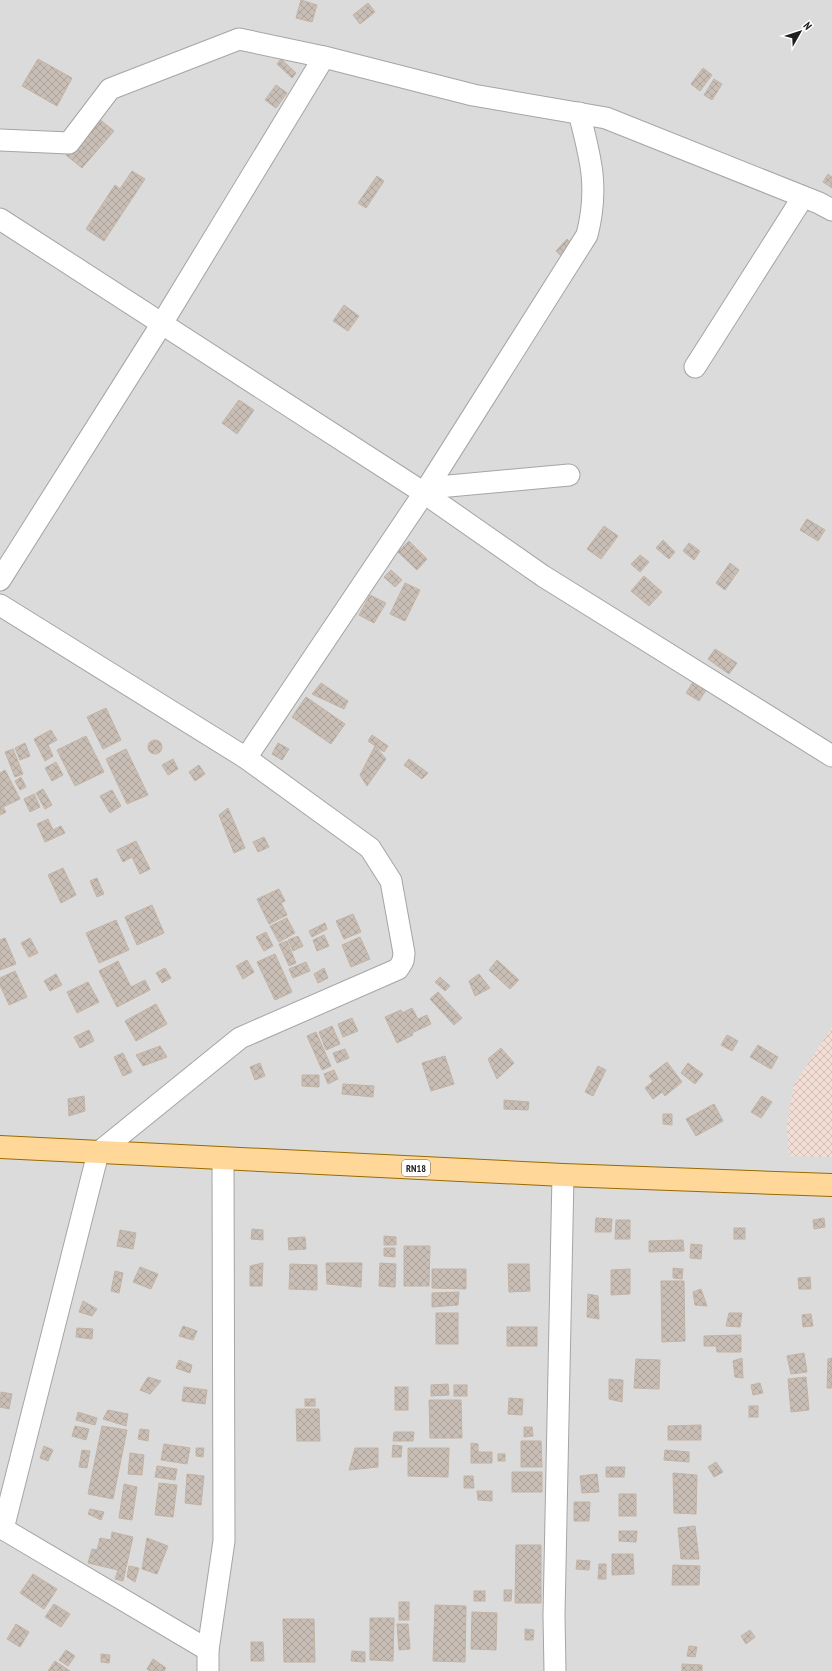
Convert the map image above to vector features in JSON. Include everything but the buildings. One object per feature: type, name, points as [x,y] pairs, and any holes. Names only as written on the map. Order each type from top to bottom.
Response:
[{"type":"main road","name":"RN18","points":[[0,1147],[564,1175],[832,1184]]},
{"type":"street","points":[[0,140],[69,143],[110,88],[239,39],[324,57],[473,95],[606,118],[832,210]]},
{"type":"street","points":[[0,580],[161,325],[324,57]]},
{"type":"street","points":[[246,758],[424,493],[587,235],[591,219],[594,191],[590,155],[579,113]]},
{"type":"street","points":[[696,367],[803,197]]},
{"type":"street","points":[[0,219],[161,325],[424,493],[543,576],[832,756]]},
{"type":"street","points":[[424,493],[438,486],[569,475]]},
{"type":"street","points":[[0,604],[246,758],[370,848],[391,881],[404,954],[403,961],[398,969],[240,1038],[98,1153],[1,1528],[208,1650]]},
{"type":"street","points":[[208,1671],[208,1650],[224,1541],[223,1158]]},
{"type":"street","points":[[555,1671],[554,1607],[564,1175]]},
{"type":"shaded area","points":[[0,0],[832,0],[832,1671],[0,1671]]},
{"type":"shaded area","points":[[832,1027],[832,1157],[789,1156],[787,1126],[794,1085]]}]
